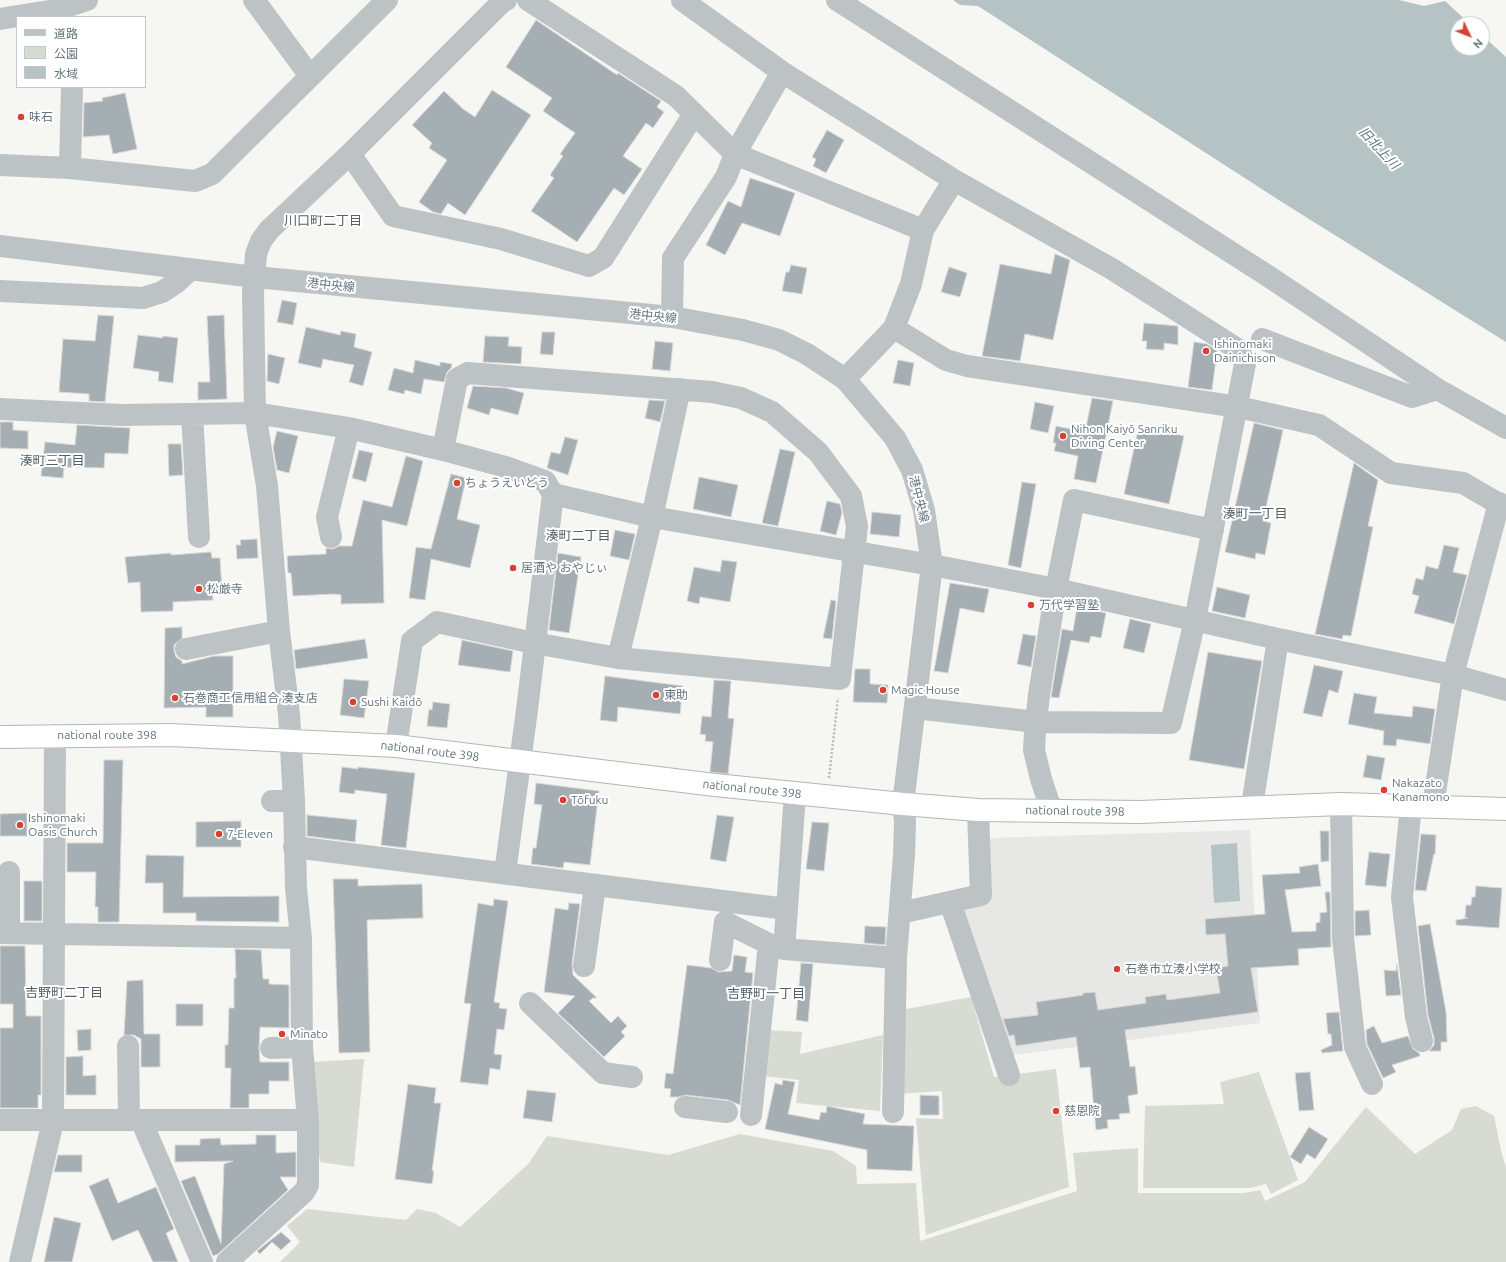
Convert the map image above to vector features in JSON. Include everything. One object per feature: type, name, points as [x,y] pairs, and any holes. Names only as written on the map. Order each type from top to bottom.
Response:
[{"type":"highway","name":"national route 398","points":[[0,738],[55,735],[170,735],[396,746],[519,762],[795,793],[978,810],[1140,812],[1252,806],[1342,804],[1506,809]]},
{"type":"street","points":[[34,16],[57,14],[87,0]]},
{"type":"street","points":[[254,0],[310,76]]},
{"type":"street","points":[[0,165],[70,168],[195,182],[212,174],[387,0]]},
{"type":"street","points":[[227,1262],[304,1192],[308,1185],[308,1120],[302,1047],[301,938],[294,847],[294,801],[290,741],[267,486],[255,413],[253,293],[256,254],[261,241],[269,230],[350,154],[496,7],[506,0]]},
{"type":"street","points":[[528,0],[676,96],[734,154],[923,230]]},
{"type":"street","points":[[682,0],[782,72],[954,180],[1112,269],[1239,350],[1245,364],[1238,407],[1195,620],[1171,723],[1036,722],[915,708]]},
{"type":"street","points":[[837,0],[1268,276],[1437,389],[1506,428]]},
{"type":"street","points":[[0,19],[16,18]]},
{"type":"street","points":[[672,317],[673,258],[726,177],[734,154],[782,72]]},
{"type":"street","points":[[70,168],[72,88]]},
{"type":"street","points":[[350,154],[393,216],[501,239],[589,266],[603,258],[694,114]]},
{"type":"street","points":[[845,379],[894,328],[911,284],[923,230],[954,180]]},
{"type":"street","name":"港中央線","points":[[0,246],[255,277],[672,317],[743,330],[779,340],[807,354],[845,379],[895,438],[912,470],[924,510],[932,565],[903,804],[905,822],[904,855],[896,958],[893,1112]]},
{"type":"street","points":[[0,291],[143,298],[162,292],[177,282],[191,269]]},
{"type":"street","points":[[894,328],[946,360],[967,366],[1238,407],[1319,425],[1391,473],[1463,483],[1503,506],[1453,675],[1433,806]]},
{"type":"street","points":[[1262,339],[1412,397],[1437,389]]},
{"type":"street","points":[[396,746],[412,641],[436,622],[534,643],[618,658],[840,679],[857,526],[851,496],[818,452],[772,412],[740,398],[712,392],[468,373],[457,379],[443,450]]},
{"type":"street","points":[[618,658],[652,517],[680,389]]},
{"type":"street","points":[[0,409],[121,415],[255,413],[349,428],[443,450],[506,467],[545,481],[553,494],[527,710],[505,873]]},
{"type":"street","points":[[192,414],[199,537]]},
{"type":"street","points":[[331,537],[327,517],[349,428]]},
{"type":"street","points":[[553,494],[652,517],[932,565],[1056,589],[1278,639],[1453,675],[1506,690]]},
{"type":"street","points":[[1052,812],[1041,779],[1034,750],[1036,722],[1056,589],[1074,500],[1213,530]]},
{"type":"street","points":[[186,649],[279,631]]},
{"type":"street","points":[[1252,806],[1278,639]]},
{"type":"street","points":[[20,1262],[53,1121],[55,735]]},
{"type":"street","points":[[795,793],[784,949],[896,958]]},
{"type":"street","points":[[272,801],[294,801]]},
{"type":"street","points":[[1342,804],[1343,938],[1355,1047],[1372,1084]]},
{"type":"street","points":[[1411,805],[1402,897],[1416,1017],[1422,1041]]},
{"type":"street","points":[[900,913],[981,894],[978,810]]},
{"type":"street","points":[[294,847],[787,909]]},
{"type":"street","points":[[9,872],[4,933],[301,938]]},
{"type":"street","points":[[584,966],[595,886]]},
{"type":"street","points":[[950,902],[1009,1075]]},
{"type":"street","points":[[720,960],[725,922],[769,944],[751,1115]]},
{"type":"street","points":[[530,1003],[603,1073],[632,1077]]},
{"type":"street","points":[[128,1046],[135,1120],[202,1262]]},
{"type":"street","points":[[271,1048],[302,1047]]},
{"type":"street","points":[[684,1106],[727,1112]]},
{"type":"street","points":[[0,1120],[308,1120]]},
{"type":"path","points":[[826,796],[840,679]]},
{"type":"shaded area","name":"石巻市立湊小学校","points":[[1250,830],[1260,1023],[1007,1056],[959,915],[989,838]]},
{"type":"green space","points":[[971,997],[994,1077],[1056,1069],[1069,1187],[926,1235],[916,1118],[943,1119],[942,1091],[899,1094],[901,1010]]},
{"type":"green space","points":[[768,1030],[802,1032],[800,1054],[883,1035],[880,1111],[796,1103],[799,1080],[763,1076]]},
{"type":"green space","points":[[364,1059],[354,1167],[320,1162],[315,1121],[312,1062]]},
{"type":"green space","points":[[1259,1072],[1298,1180],[1271,1194],[1266,1184],[1251,1188],[1143,1188],[1145,1106],[1224,1104],[1220,1082]]},
{"type":"green space","points":[[1476,1106],[1494,1116],[1506,1167],[1506,1262],[280,1262],[300,1242],[287,1226],[307,1209],[406,1220],[417,1209],[436,1213],[460,1227],[529,1163],[547,1136],[668,1155],[740,1134],[833,1151],[856,1166],[857,1184],[916,1183],[920,1241],[1077,1191],[1073,1153],[1138,1148],[1138,1193],[1244,1193],[1260,1190],[1265,1201],[1305,1182],[1366,1107],[1415,1154],[1452,1130],[1461,1109]]},
{"type":"water","name":"旧北上川","points":[[953,0],[1399,0],[1424,6],[1445,1],[1461,16],[1450,16],[1450,56],[1490,56],[1490,42],[1506,57],[1506,342],[1285,204],[978,6],[960,5]]},
{"type":"water","points":[[1237,843],[1240,901],[1214,903],[1211,845]]},
{"type":"building","points":[[536,20],[617,75],[618,73],[661,101],[657,107],[664,112],[653,128],[646,123],[623,156],[642,169],[624,195],[614,188],[577,242],[531,211],[554,178],[550,175],[563,156],[560,154],[575,133],[543,111],[552,98],[506,67]]},
{"type":"building","points":[[492,90],[531,115],[465,215],[448,203],[441,214],[433,212],[419,202],[447,160],[429,148],[432,143],[412,125],[444,91],[463,109],[475,117]]},
{"type":"building","points":[[125,93],[137,149],[113,154],[109,135],[83,137],[84,103],[103,101],[102,98]]},
{"type":"building","points":[[827,130],[844,140],[826,173],[813,166],[816,159],[812,157]]},
{"type":"building","points":[[750,178],[795,193],[780,236],[742,223],[725,255],[706,245],[728,201],[741,207]]},
{"type":"building","points":[[1055,254],[1070,260],[1053,340],[1025,334],[1020,361],[982,356],[1000,264],[1051,274]]},
{"type":"building","points":[[791,265],[807,268],[802,294],[782,291],[786,272],[789,272]]},
{"type":"building","points":[[949,267],[967,273],[960,297],[941,292]]},
{"type":"building","points":[[282,300],[297,303],[293,325],[277,322]]},
{"type":"building","points":[[98,315],[114,316],[105,402],[89,401],[89,394],[59,392],[63,339],[95,341]]},
{"type":"building","points":[[224,315],[227,399],[198,400],[198,382],[210,382],[207,316]]},
{"type":"building","points":[[1144,323],[1178,326],[1178,345],[1164,343],[1164,350],[1146,349],[1147,341],[1142,341]]},
{"type":"building","points":[[306,327],[340,335],[341,331],[356,334],[354,347],[372,352],[363,386],[349,382],[354,365],[323,359],[321,368],[298,363]]},
{"type":"building","points":[[542,332],[555,332],[553,355],[540,354]]},
{"type":"building","points":[[138,335],[178,338],[173,383],[158,381],[159,372],[133,368]]},
{"type":"building","points":[[485,336],[509,337],[508,346],[522,347],[521,364],[483,362]]},
{"type":"building","points":[[655,341],[673,343],[670,371],[652,369]]},
{"type":"building","points":[[1194,342],[1207,344],[1217,351],[1212,390],[1188,387]]},
{"type":"building","points":[[268,354],[285,358],[279,384],[267,381]]},
{"type":"building","points":[[415,360],[440,366],[440,362],[452,364],[451,368],[447,372],[444,382],[424,379],[421,394],[405,390],[404,394],[388,390],[394,368],[413,373]]},
{"type":"building","points":[[898,360],[914,363],[910,386],[893,383]]},
{"type":"building","points":[[473,386],[506,388],[524,393],[518,415],[491,408],[489,415],[467,408]]},
{"type":"building","points":[[1092,398],[1113,401],[1096,483],[1074,479],[1078,456],[1054,451],[1056,443],[1053,443],[1056,426],[1085,432]]},
{"type":"building","points":[[649,400],[665,401],[660,422],[645,418]]},
{"type":"building","points":[[1035,402],[1054,406],[1048,433],[1030,429]]},
{"type":"building","points":[[0,422],[13,422],[13,430],[28,431],[28,449],[0,448]]},
{"type":"building","points":[[1254,423],[1283,430],[1263,521],[1271,523],[1265,555],[1256,553],[1255,559],[1225,552]]},
{"type":"building","points":[[77,425],[130,428],[128,454],[105,453],[104,468],[64,467],[63,478],[41,476],[45,442],[75,445]]},
{"type":"building","points":[[1139,426],[1184,436],[1169,504],[1124,494]]},
{"type":"building","points":[[277,431],[298,436],[289,473],[277,470],[273,447]]},
{"type":"building","points":[[565,437],[578,440],[568,475],[547,468],[551,452],[560,454]]},
{"type":"building","points":[[168,444],[181,444],[183,475],[169,476]]},
{"type":"building","points":[[780,449],[795,452],[778,526],[762,523]]},
{"type":"building","points":[[359,450],[373,453],[366,482],[352,478]]},
{"type":"building","points":[[406,456],[423,461],[407,526],[382,520],[384,603],[341,604],[341,595],[334,594],[293,596],[291,573],[288,573],[287,556],[326,554],[326,548],[333,549],[339,546],[352,546],[363,500],[392,507]]},
{"type":"building","points":[[1354,463],[1378,480],[1368,526],[1373,527],[1351,636],[1343,635],[1342,639],[1315,634]]},
{"type":"building","points":[[451,474],[466,478],[457,519],[480,525],[470,568],[431,559],[425,600],[409,598],[416,547],[431,549]]},
{"type":"building","points":[[699,477],[738,485],[731,517],[693,509]]},
{"type":"building","points":[[1022,482],[1036,484],[1021,568],[1008,565]]},
{"type":"building","points":[[827,501],[840,504],[842,513],[836,535],[820,531]]},
{"type":"building","points":[[872,512],[901,515],[899,537],[870,534]]},
{"type":"building","points":[[615,530],[635,534],[629,560],[610,556]]},
{"type":"building","points":[[257,539],[258,558],[237,559],[236,545],[241,545],[240,540]]},
{"type":"building","points":[[1444,545],[1459,548],[1453,572],[1467,575],[1454,624],[1414,613],[1419,596],[1412,594],[1416,578],[1423,580],[1426,566],[1438,569]]},
{"type":"building","points":[[211,552],[212,558],[220,558],[222,592],[212,593],[213,600],[173,602],[173,611],[141,612],[140,582],[128,583],[125,557],[171,553],[171,555]]},
{"type":"building","points":[[558,553],[581,557],[569,633],[549,630]]},
{"type":"building","points":[[722,560],[737,562],[730,602],[700,597],[699,604],[687,601],[694,567],[720,572]]},
{"type":"building","points":[[950,583],[989,589],[984,613],[960,608],[948,673],[934,671]]},
{"type":"building","points":[[1217,587],[1250,595],[1245,618],[1212,611]]},
{"type":"building","points":[[831,600],[836,601],[832,639],[823,638]]},
{"type":"building","points":[[1077,607],[1106,613],[1101,638],[1091,636],[1089,643],[1071,640],[1059,698],[1051,697],[1062,629],[1073,631]]},
{"type":"building","points":[[1130,619],[1151,624],[1144,653],[1123,648]]},
{"type":"building","points":[[182,627],[182,638],[174,645],[174,651],[176,657],[182,661],[182,664],[214,656],[233,656],[233,717],[206,717],[206,707],[164,708],[165,628]]},
{"type":"building","points":[[1023,634],[1036,636],[1031,667],[1017,664]]},
{"type":"building","points":[[365,639],[368,658],[296,669],[294,650]]},
{"type":"building","points":[[462,640],[513,651],[510,672],[458,665]]},
{"type":"building","points":[[1208,652],[1262,661],[1244,769],[1189,760]]},
{"type":"building","points":[[1314,665],[1343,671],[1338,693],[1329,690],[1322,717],[1303,713]]},
{"type":"building","points":[[855,669],[870,669],[870,684],[888,685],[887,703],[853,702]]},
{"type":"building","points":[[605,676],[683,686],[680,714],[618,707],[617,722],[600,720]]},
{"type":"building","points":[[344,679],[369,681],[364,718],[340,715]]},
{"type":"building","points":[[714,680],[731,681],[728,718],[734,719],[728,774],[710,772],[713,742],[705,741],[706,735],[700,734],[702,716],[711,717]]},
{"type":"building","points":[[1354,693],[1377,697],[1374,713],[1412,717],[1413,706],[1435,709],[1430,744],[1397,739],[1396,746],[1383,745],[1384,731],[1348,724]]},
{"type":"building","points":[[433,702],[450,704],[447,728],[427,726],[429,709],[432,710]]},
{"type":"building","points":[[1367,755],[1385,758],[1381,780],[1363,777]]},
{"type":"building","points":[[104,760],[123,760],[119,922],[98,922],[98,907],[95,907],[96,872],[67,872],[67,843],[103,843]]},
{"type":"building","points":[[342,767],[358,769],[358,767],[415,773],[406,848],[381,845],[387,794],[355,790],[355,794],[339,792]]},
{"type":"building","points":[[536,783],[599,791],[590,865],[564,862],[563,868],[531,864],[533,848],[536,848],[542,805],[534,804]]},
{"type":"building","points":[[27,813],[27,836],[0,836],[0,814]]},
{"type":"building","points":[[307,815],[357,820],[355,842],[307,836]]},
{"type":"building","points":[[717,815],[734,817],[726,862],[710,859]]},
{"type":"building","name":"7-Eleven","points":[[241,821],[241,847],[196,847],[196,822]]},
{"type":"building","points":[[812,822],[829,823],[824,871],[806,869]]},
{"type":"building","points":[[1320,831],[1329,831],[1329,861],[1321,862]]},
{"type":"building","points":[[1421,834],[1436,835],[1435,854],[1426,891],[1415,890]]},
{"type":"building","points":[[1369,852],[1390,854],[1386,887],[1365,885]]},
{"type":"building","points":[[146,855],[184,856],[183,897],[279,896],[279,922],[196,921],[196,913],[163,913],[163,883],[145,883]]},
{"type":"building","points":[[1318,864],[1321,886],[1285,890],[1292,932],[1316,931],[1316,923],[1320,922],[1320,913],[1327,912],[1325,892],[1330,892],[1331,947],[1298,949],[1299,965],[1251,968],[1258,1012],[1125,1030],[1130,1067],[1135,1066],[1138,1094],[1128,1096],[1130,1113],[1119,1114],[1120,1119],[1107,1120],[1108,1128],[1096,1130],[1090,1067],[1080,1068],[1076,1037],[1016,1046],[1014,1035],[1009,1036],[1003,1019],[1038,1015],[1036,1002],[1095,992],[1098,1010],[1146,1003],[1145,997],[1166,994],[1167,1000],[1220,993],[1216,968],[1228,966],[1225,934],[1206,935],[1205,919],[1265,914],[1262,875],[1300,873],[1299,867]]},
{"type":"building","points":[[333,879],[358,879],[358,886],[422,884],[423,918],[367,920],[370,1052],[339,1053]]},
{"type":"building","points":[[24,881],[42,881],[42,921],[24,921]]},
{"type":"building","points":[[1476,886],[1502,888],[1499,928],[1456,925],[1456,920],[1468,918],[1465,918],[1466,905],[1471,905],[1472,897],[1475,897]]},
{"type":"building","points":[[494,899],[508,901],[494,1002],[500,1003],[499,1008],[507,1009],[504,1030],[497,1029],[494,1054],[502,1055],[500,1070],[490,1068],[488,1085],[460,1082],[471,1004],[464,1003],[478,903],[493,906]]},
{"type":"building","points":[[569,903],[580,904],[572,964],[573,975],[597,998],[593,998],[589,1001],[611,1023],[618,1016],[627,1026],[621,1032],[625,1036],[604,1057],[558,1013],[575,996],[544,992],[555,908],[568,910]]},
{"type":"building","points":[[1369,910],[1371,935],[1355,936],[1355,911]]},
{"type":"building","points":[[1430,924],[1446,1012],[1447,1042],[1441,1042],[1441,1051],[1429,1051],[1434,1045],[1434,1038],[1428,1015],[1418,926]]},
{"type":"building","points":[[865,926],[886,927],[885,945],[864,943]]},
{"type":"building","points":[[0,946],[25,946],[26,1016],[41,1016],[41,1095],[38,1095],[38,1108],[0,1108],[0,1028],[13,1028],[13,1004],[0,1004]]},
{"type":"building","points":[[235,949],[261,950],[263,979],[269,979],[269,984],[289,985],[289,1028],[260,1027],[259,1048],[260,1062],[289,1062],[289,1081],[269,1081],[269,1094],[249,1094],[249,1108],[230,1108],[231,1068],[225,1068],[225,1045],[228,1045],[229,1008],[234,1008],[234,978],[236,978]]},
{"type":"building","points":[[734,955],[747,957],[745,972],[753,973],[740,1105],[728,1100],[686,1095],[670,1097],[671,1089],[664,1088],[666,1073],[673,1074],[687,965],[711,968],[719,972],[732,971]]},
{"type":"building","points":[[801,963],[813,964],[808,1022],[796,1020]]},
{"type":"building","points":[[1397,964],[1401,995],[1386,996],[1384,970],[1396,971]]},
{"type":"building","points":[[143,980],[144,1034],[160,1034],[160,1067],[141,1067],[141,1039],[134,1035],[124,1035],[127,981]]},
{"type":"building","points":[[176,1004],[203,1004],[203,1026],[176,1026]]},
{"type":"building","points":[[1339,1012],[1343,1051],[1322,1053],[1321,1050],[1332,1045],[1331,1034],[1328,1034],[1326,1013]]},
{"type":"building","points":[[1374,1026],[1382,1043],[1408,1036],[1413,1049],[1419,1053],[1420,1056],[1392,1065],[1396,1072],[1383,1078],[1367,1044],[1366,1030]]},
{"type":"building","points":[[91,1029],[91,1050],[78,1051],[77,1030]]},
{"type":"building","points":[[83,1056],[83,1076],[96,1075],[96,1095],[66,1095],[66,1057]]},
{"type":"building","points":[[1310,1072],[1314,1110],[1299,1111],[1295,1073]]},
{"type":"building","points":[[783,1080],[795,1082],[788,1114],[819,1120],[821,1112],[826,1113],[827,1106],[865,1114],[863,1124],[914,1126],[912,1171],[867,1169],[867,1150],[765,1129],[775,1083],[782,1085]]},
{"type":"building","points":[[408,1084],[436,1088],[434,1103],[441,1103],[432,1171],[434,1171],[432,1184],[395,1179]]},
{"type":"building","points":[[527,1090],[556,1093],[552,1122],[523,1118]]},
{"type":"building","points":[[920,1095],[939,1096],[939,1115],[920,1115]]},
{"type":"building","points":[[1309,1127],[1328,1139],[1315,1159],[1307,1154],[1301,1164],[1290,1157]]},
{"type":"building","points":[[256,1135],[276,1135],[276,1153],[296,1152],[296,1177],[280,1177],[288,1190],[218,1254],[213,1256],[181,1181],[195,1176],[221,1244],[224,1164],[233,1161],[175,1162],[175,1145],[200,1145],[200,1139],[220,1138],[221,1145],[256,1144]]},
{"type":"building","points":[[58,1155],[82,1155],[82,1172],[54,1172]]},
{"type":"building","points":[[108,1178],[118,1203],[156,1187],[174,1229],[166,1233],[178,1262],[153,1262],[138,1230],[112,1241],[89,1186]]},
{"type":"building","points":[[54,1217],[81,1223],[72,1262],[44,1262]]},
{"type":"building","points":[[281,1232],[291,1241],[281,1250],[272,1242],[260,1254],[257,1251]]},
{"type":"place","name":"味石","points":[[21,117]]},
{"type":"place","name":"Ishinomaki Dainichison","points":[[1206,351]]},
{"type":"place","name":"Nihon Kaiyō Sanriku Diving Center","points":[[1063,436]]},
{"type":"place","name":"ちょうえいどう","points":[[457,483]]},
{"type":"place","name":"居酒や おやじぃ","points":[[513,568]]},
{"type":"place","name":"松厳寺","points":[[199,589]]},
{"type":"place","name":"万代学習塾","points":[[1031,605]]},
{"type":"place","name":"Magic House","points":[[883,690]]},
{"type":"place","name":"東助","points":[[656,695]]},
{"type":"place","name":"石巻商工信用組合 湊支店","points":[[175,698]]},
{"type":"place","name":"Sushi Kaidō","points":[[353,702]]},
{"type":"place","name":"Nakazato Kanamono","points":[[1384,790]]},
{"type":"place","name":"Tōfuku","points":[[563,800]]},
{"type":"place","name":"Ishinomaki Oasis Church","points":[[20,825]]},
{"type":"place","name":"7-Eleven","points":[[219,834]]},
{"type":"place","name":"石巻市立湊小学校","points":[[1117,969]]},
{"type":"place","name":"Minato","points":[[282,1034]]},
{"type":"place","name":"慈恩院","points":[[1056,1111]]},
{"type":"district","name":"川口町二丁目","points":[[323,221]]},
{"type":"district","name":"湊町三丁目","points":[[52,461]]},
{"type":"district","name":"湊町一丁目","points":[[1255,514]]},
{"type":"district","name":"湊町二丁目","points":[[578,536]]},
{"type":"district","name":"吉野町二丁目","points":[[64,993]]},
{"type":"district","name":"吉野町一丁目","points":[[766,994]]}]
